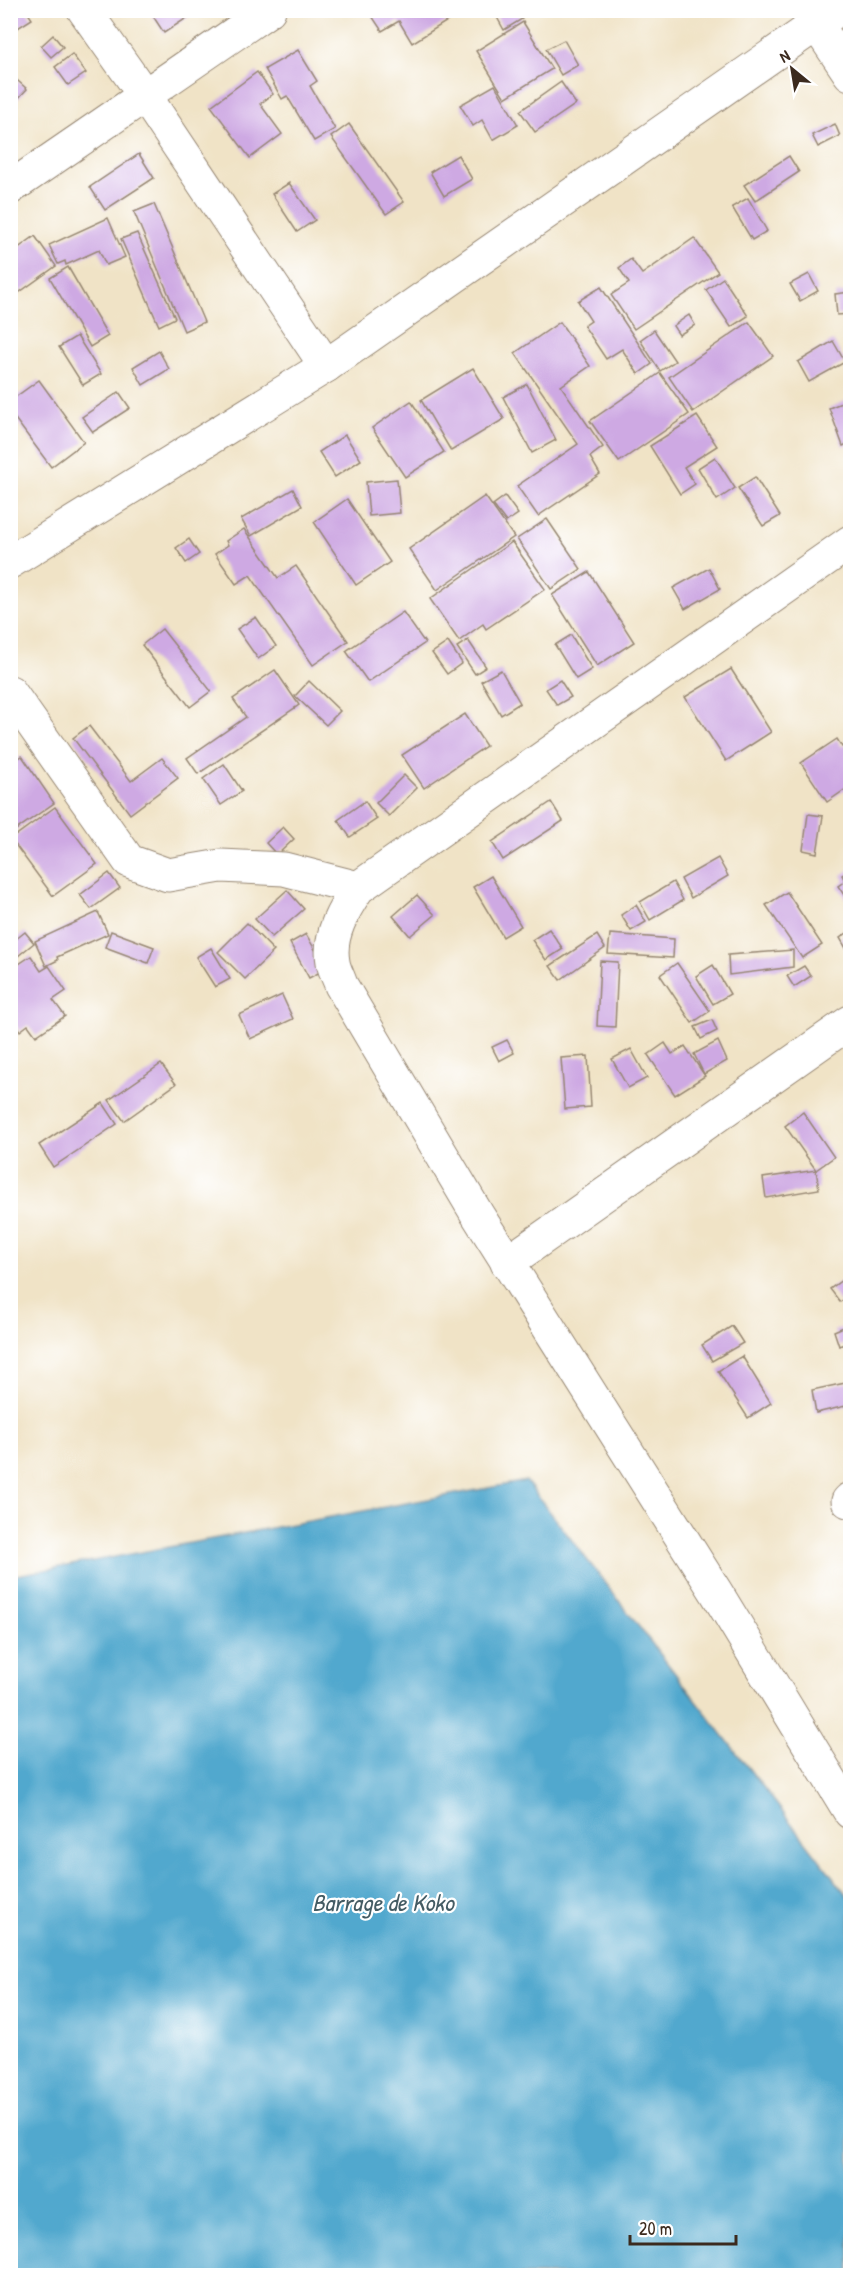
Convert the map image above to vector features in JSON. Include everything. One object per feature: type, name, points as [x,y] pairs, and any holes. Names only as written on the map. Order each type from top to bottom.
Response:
[{"type":"street","points":[[84,10],[145,96],[326,366]]},
{"type":"street","points":[[10,188],[269,10]]},
{"type":"street","points":[[10,562],[326,366],[820,15],[850,75]]},
{"type":"street","points":[[850,542],[358,888],[342,913],[334,939],[333,962],[341,985],[507,1263],[716,1592],[850,1812]]},
{"type":"street","points":[[10,692],[129,861],[168,875],[221,866],[284,869],[358,888]]},
{"type":"street","points":[[507,1263],[850,1022]]},
{"type":"water","name":"Barrage de Koko","points":[[526,1481],[850,1899],[850,2275],[11,2275],[11,1576]]},
{"type":"building","points":[[10,10],[26,10],[32,19],[10,33]]},
{"type":"building","points":[[149,10],[199,10],[164,33]]},
{"type":"building","points":[[381,10],[465,10],[412,43],[399,21],[382,31],[372,16]]},
{"type":"building","points":[[493,10],[517,10],[522,19],[504,30]]},
{"type":"building","points":[[523,22],[552,69],[505,98],[476,51]]},
{"type":"building","points":[[53,35],[63,47],[51,57],[41,46]]},
{"type":"building","points":[[564,40],[578,65],[561,75],[546,49]]},
{"type":"building","points":[[298,50],[317,81],[310,86],[335,129],[314,141],[287,96],[282,99],[265,69]]},
{"type":"building","points":[[72,54],[86,73],[68,85],[55,67]]},
{"type":"building","points":[[257,72],[273,94],[260,104],[282,134],[250,158],[211,106]]},
{"type":"building","points":[[10,74],[27,89],[10,107]]},
{"type":"building","points":[[561,82],[576,104],[535,132],[520,111]]},
{"type":"building","points":[[495,85],[518,125],[493,140],[482,120],[473,126],[460,105]]},
{"type":"building","points":[[349,124],[404,202],[386,214],[331,137]]},
{"type":"building","points":[[835,124],[840,136],[818,147],[812,135]]},
{"type":"building","points":[[139,154],[154,178],[105,210],[90,187]]},
{"type":"building","points":[[458,155],[472,179],[444,196],[430,172]]},
{"type":"building","points":[[789,156],[799,172],[755,201],[744,185]]},
{"type":"building","points":[[289,183],[315,220],[297,232],[272,194]]},
{"type":"building","points":[[748,198],[767,231],[752,240],[732,207]]},
{"type":"building","points":[[154,204],[204,322],[184,331],[134,212]]},
{"type":"building","points":[[108,218],[125,257],[106,265],[99,250],[66,265],[65,261],[58,264],[49,245]]},
{"type":"building","points":[[137,233],[175,318],[159,326],[121,239]]},
{"type":"building","points":[[35,236],[56,266],[10,299],[10,254]]},
{"type":"building","points":[[694,238],[718,272],[634,329],[611,295],[629,283],[619,268],[631,259],[642,274]]},
{"type":"building","points":[[68,267],[108,336],[90,347],[50,278]]},
{"type":"building","points":[[809,274],[818,291],[800,301],[790,284]]},
{"type":"building","points":[[723,278],[748,316],[731,327],[706,290]]},
{"type":"building","points":[[601,287],[652,364],[638,374],[622,349],[606,359],[584,326],[591,321],[578,301]]},
{"type":"building","points":[[850,292],[850,314],[837,315],[835,294]]},
{"type":"building","points":[[689,315],[695,325],[679,335],[673,326]]},
{"type":"building","points":[[560,322],[590,366],[561,386],[603,447],[590,457],[600,474],[538,516],[517,486],[578,444],[515,353]]},
{"type":"building","points":[[749,322],[773,356],[693,412],[669,377]]},
{"type":"building","points":[[654,330],[675,361],[660,371],[640,340]]},
{"type":"building","points":[[77,336],[101,374],[83,385],[59,347]]},
{"type":"building","points":[[833,341],[845,362],[809,382],[798,362]]},
{"type":"building","points":[[159,351],[169,369],[143,385],[133,367]]},
{"type":"building","points":[[473,368],[504,419],[451,451],[421,400]]},
{"type":"building","points":[[660,373],[689,414],[619,462],[590,421]]},
{"type":"building","points":[[39,380],[84,442],[51,467],[10,412],[10,401]]},
{"type":"building","points":[[527,384],[556,440],[532,453],[503,397]]},
{"type":"building","points":[[119,392],[130,408],[93,432],[82,417]]},
{"type":"building","points":[[411,401],[444,452],[405,477],[372,428]]},
{"type":"building","points":[[846,401],[850,414],[850,443],[843,446],[829,408]]},
{"type":"building","points":[[697,416],[717,446],[684,467],[695,484],[680,494],[650,446]]},
{"type":"building","points":[[345,435],[361,460],[335,477],[319,452]]},
{"type":"building","points":[[715,457],[735,488],[717,500],[698,468]]},
{"type":"building","points":[[755,477],[780,516],[763,526],[738,488]]},
{"type":"building","points":[[397,479],[400,513],[369,516],[366,482]]},
{"type":"building","points":[[293,489],[302,506],[251,536],[241,519]]},
{"type":"building","points":[[485,496],[514,537],[437,590],[409,549]]},
{"type":"building","points":[[505,496],[518,514],[506,522],[493,505]]},
{"type":"building","points":[[347,499],[390,562],[356,585],[314,522]]},
{"type":"building","points":[[547,519],[581,569],[551,589],[517,539]]},
{"type":"building","points":[[244,529],[278,578],[296,566],[348,641],[313,665],[250,575],[236,584],[215,554],[228,545],[226,541]]},
{"type":"building","points":[[189,539],[199,554],[186,563],[176,548]]},
{"type":"building","points":[[512,542],[545,589],[486,629],[483,624],[459,641],[430,599]]},
{"type":"building","points":[[709,568],[720,589],[685,609],[673,588]]},
{"type":"building","points":[[589,572],[634,642],[597,666],[552,595]]},
{"type":"building","points":[[403,612],[425,643],[368,682],[346,651]]},
{"type":"building","points":[[256,617],[276,646],[258,659],[237,629]]},
{"type":"building","points":[[162,629],[211,691],[190,707],[142,645]]},
{"type":"building","points":[[571,635],[592,669],[576,679],[555,645]]},
{"type":"building","points":[[468,640],[486,667],[475,674],[457,647]]},
{"type":"building","points":[[448,642],[462,663],[447,674],[432,653]]},
{"type":"building","points":[[731,669],[771,732],[726,761],[685,697]]},
{"type":"building","points":[[275,670],[299,705],[198,774],[187,758],[246,717],[233,699]]},
{"type":"building","points":[[501,670],[520,703],[501,715],[481,681]]},
{"type":"building","points":[[560,680],[571,697],[557,705],[546,689]]},
{"type":"building","points":[[309,681],[340,711],[326,725],[295,696]]},
{"type":"building","points":[[465,714],[486,746],[424,788],[402,755]]},
{"type":"building","points":[[89,726],[131,781],[162,758],[178,778],[130,814],[73,738]]},
{"type":"building","points":[[837,739],[842,747],[850,741],[850,786],[827,802],[801,763]]},
{"type":"building","points":[[22,756],[54,803],[10,834],[10,764]]},
{"type":"building","points":[[224,764],[242,791],[221,805],[203,779]]},
{"type":"building","points":[[404,775],[417,788],[389,816],[376,803]]},
{"type":"building","points":[[365,801],[377,819],[350,837],[338,820]]},
{"type":"building","points":[[551,802],[563,821],[503,860],[492,842]]},
{"type":"building","points":[[55,807],[97,864],[53,896],[11,839]]},
{"type":"building","points":[[808,814],[823,816],[817,853],[803,850]]},
{"type":"building","points":[[283,827],[294,839],[277,855],[266,843]]},
{"type":"building","points":[[718,858],[728,876],[691,898],[681,879]]},
{"type":"building","points":[[850,870],[850,904],[838,886],[845,881],[842,875]]},
{"type":"building","points":[[109,873],[120,888],[91,909],[80,895]]},
{"type":"building","points":[[491,876],[521,926],[503,937],[473,887]]},
{"type":"building","points":[[673,882],[683,900],[650,920],[640,902]]},
{"type":"building","points":[[287,890],[304,909],[272,937],[255,919]]},
{"type":"building","points":[[787,892],[822,945],[802,958],[766,905]]},
{"type":"building","points":[[417,895],[435,915],[410,936],[393,916]]},
{"type":"building","points":[[636,905],[646,922],[631,931],[621,915]]},
{"type":"building","points":[[98,912],[108,934],[57,957],[58,960],[46,966],[35,941]]},
{"type":"building","points":[[247,923],[274,951],[245,979],[218,952]]},
{"type":"building","points":[[549,929],[563,949],[546,960],[532,940]]},
{"type":"building","points":[[111,931],[154,947],[148,963],[105,947]]},
{"type":"building","points":[[850,931],[850,955],[840,938]]},
{"type":"building","points":[[25,932],[34,943],[13,960],[10,957],[10,944]]},
{"type":"building","points":[[306,934],[326,969],[309,978],[290,943]]},
{"type":"building","points":[[610,934],[674,939],[673,958],[608,954]]},
{"type":"building","points":[[597,935],[605,948],[560,980],[550,966]]},
{"type":"building","points":[[211,948],[230,979],[215,987],[196,957]]},
{"type":"building","points":[[793,950],[793,967],[729,975],[728,955]]},
{"type":"building","points":[[31,956],[41,971],[49,966],[66,991],[53,1000],[65,1016],[36,1036],[28,1025],[20,1031],[10,1017],[10,970]]},
{"type":"building","points":[[600,961],[618,962],[615,1027],[597,1026]]},
{"type":"building","points":[[677,963],[710,1011],[692,1023],[660,975]]},
{"type":"building","points":[[713,965],[730,994],[713,1004],[696,976]]},
{"type":"building","points":[[804,966],[811,976],[794,987],[787,976]]},
{"type":"building","points":[[282,995],[293,1019],[250,1039],[239,1015]]},
{"type":"building","points":[[712,1020],[717,1031],[701,1039],[695,1027]]},
{"type":"building","points":[[507,1040],[514,1053],[499,1061],[492,1047]]},
{"type":"building","points":[[718,1041],[727,1061],[704,1074],[694,1054]]},
{"type":"building","points":[[665,1043],[672,1054],[685,1046],[705,1076],[675,1095],[648,1055]]},
{"type":"building","points":[[631,1049],[647,1078],[628,1088],[612,1059]]},
{"type":"building","points":[[588,1056],[591,1107],[565,1109],[561,1058]]},
{"type":"building","points":[[161,1064],[176,1084],[124,1121],[109,1100]]},
{"type":"building","points":[[103,1103],[117,1124],[53,1167],[39,1145]]},
{"type":"building","points":[[803,1112],[834,1157],[816,1170],[785,1126]]},
{"type":"building","points":[[816,1170],[819,1189],[766,1198],[763,1178]]},
{"type":"building","points":[[850,1274],[850,1295],[840,1302],[830,1289]]},
{"type":"building","points":[[732,1326],[743,1343],[712,1361],[702,1345]]},
{"type":"building","points":[[846,1326],[850,1342],[839,1346],[834,1331]]},
{"type":"building","points":[[742,1356],[771,1403],[748,1418],[718,1371]]},
{"type":"building","points":[[850,1382],[850,1405],[816,1413],[812,1390]]}]
